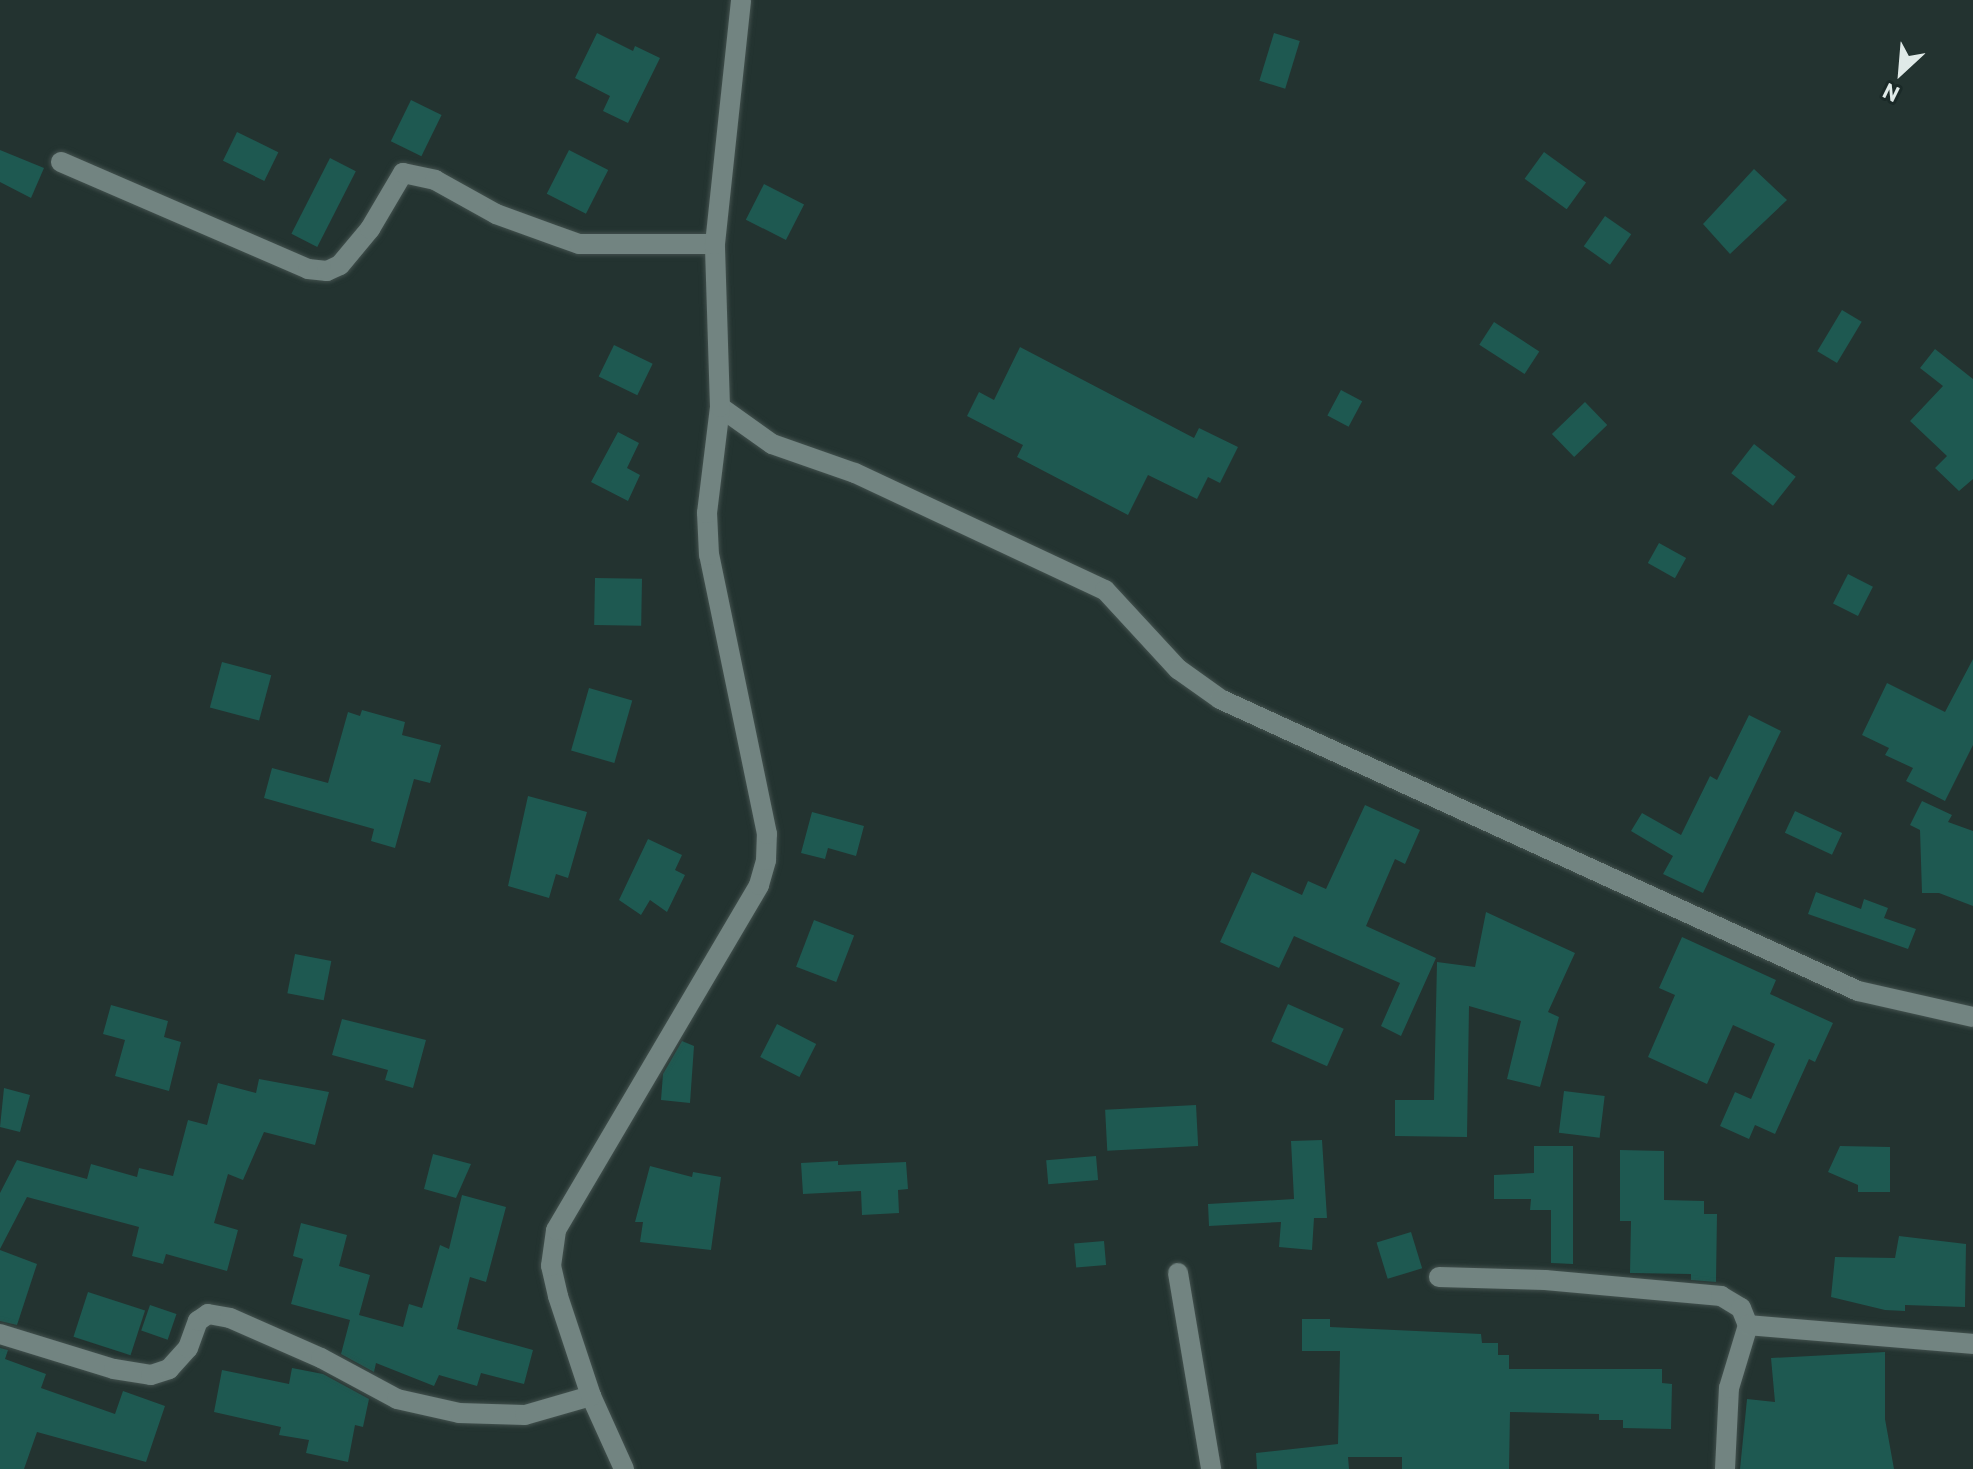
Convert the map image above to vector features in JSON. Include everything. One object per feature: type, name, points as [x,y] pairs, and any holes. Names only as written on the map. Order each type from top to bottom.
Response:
[{"type":"street","points":[[624,1469],[591,1396],[551,1266],[556,1230],[752,898],[766,860],[767,834],[709,555],[710,466],[720,407],[715,244],[741,0]]},
{"type":"street","points":[[61,162],[308,269],[327,271],[340,265],[370,229],[403,173],[435,180],[496,214],[579,244],[715,244]]},
{"type":"street","points":[[720,407],[772,444],[855,473],[1105,590],[1178,669],[1220,699],[1858,991],[1902,1005],[1973,1017]]},
{"type":"street","points":[[1178,1273],[1211,1469]]},
{"type":"street","points":[[1439,1277],[1545,1280],[1721,1296],[1741,1308],[1748,1325],[1729,1388],[1725,1469]]},
{"type":"street","points":[[0,1334],[114,1369],[151,1375],[169,1369],[188,1348],[198,1321],[208,1314],[230,1318],[321,1358],[397,1399],[459,1413],[525,1415],[591,1396]]},
{"type":"street","points":[[1748,1325],[1973,1344]]},
{"type":"building","points":[[597,33],[633,51],[635,46],[660,58],[628,123],[603,111],[610,96],[575,78]]},
{"type":"building","points":[[1274,33],[1300,41],[1285,89],[1259,81]]},
{"type":"building","points":[[411,100],[442,115],[421,156],[391,141]]},
{"type":"building","points":[[237,132],[278,152],[264,181],[223,161]]},
{"type":"building","points":[[0,150],[44,168],[31,198],[0,182]]},
{"type":"building","points":[[569,150],[608,170],[586,214],[547,194]]},
{"type":"building","points":[[1544,152],[1586,183],[1567,209],[1525,179]]},
{"type":"building","points":[[330,158],[356,171],[317,247],[291,234]]},
{"type":"building","points":[[1754,169],[1787,200],[1730,254],[1703,224]]},
{"type":"building","points":[[764,184],[804,204],[786,240],[746,220]]},
{"type":"building","points":[[1605,216],[1631,234],[1610,265],[1584,246]]},
{"type":"building","points":[[1842,310],[1862,322],[1837,363],[1817,351]]},
{"type":"building","points":[[1494,322],[1539,351],[1525,374],[1479,345]]},
{"type":"building","points":[[614,345],[653,364],[637,395],[599,376]]},
{"type":"building","points":[[1020,347],[1194,438],[1199,428],[1238,447],[1220,483],[1208,477],[1197,499],[1148,475],[1128,515],[1017,457],[1023,445],[967,416],[979,392],[994,400]]},
{"type":"building","points":[[1935,349],[1973,379],[1973,479],[1959,491],[1935,468],[1947,456],[1910,421],[1943,386],[1920,368]]},
{"type":"building","points":[[1341,390],[1362,401],[1349,427],[1327,416]]},
{"type":"building","points":[[1585,402],[1607,425],[1574,457],[1552,434]]},
{"type":"building","points":[[618,432],[639,443],[627,468],[640,475],[628,501],[591,482]]},
{"type":"building","points":[[1754,444],[1796,477],[1773,506],[1731,473]]},
{"type":"building","points":[[1659,543],[1686,558],[1675,578],[1648,563]]},
{"type":"building","points":[[1848,574],[1873,587],[1858,616],[1833,603]]},
{"type":"building","points":[[595,578],[642,579],[641,626],[594,625]]},
{"type":"building","points":[[1973,659],[1973,745],[1945,801],[1906,781],[1913,768],[1885,755],[1889,748],[1862,735],[1887,683],[1945,712]]},
{"type":"building","points":[[222,662],[271,675],[259,721],[210,707]]},
{"type":"building","points":[[589,688],[632,700],[614,763],[571,750]]},
{"type":"building","points":[[362,710],[405,722],[402,735],[441,745],[430,783],[414,779],[395,848],[371,841],[374,829],[264,798],[272,768],[328,783],[348,712],[360,716]]},
{"type":"building","points":[[1749,715],[1781,731],[1703,893],[1663,874],[1673,856],[1631,831],[1642,813],[1681,835],[1710,776],[1717,780]]},
{"type":"building","points":[[528,796],[587,812],[568,878],[556,874],[549,898],[508,886]]},
{"type":"building","points":[[1922,801],[1952,815],[1948,822],[1973,831],[1973,906],[1939,893],[1922,893],[1920,830],[1910,825]]},
{"type":"building","points":[[1365,805],[1420,830],[1405,864],[1395,859],[1366,926],[1436,958],[1401,1036],[1381,1026],[1400,983],[1294,936],[1279,968],[1220,942],[1252,872],[1302,895],[1308,881],[1326,889]]},
{"type":"building","points":[[1795,811],[1842,833],[1832,855],[1785,833]]},
{"type":"building","points":[[812,812],[864,826],[856,856],[828,848],[825,859],[801,853]]},
{"type":"building","points":[[648,839],[682,855],[675,870],[685,875],[667,912],[650,900],[641,915],[619,900]]},
{"type":"building","points":[[1816,892],[1861,909],[1864,899],[1888,908],[1884,918],[1916,929],[1908,949],[1808,914]]},
{"type":"building","points":[[1486,912],[1575,953],[1548,1012],[1559,1017],[1540,1087],[1507,1079],[1521,1021],[1469,1006],[1467,1137],[1395,1136],[1395,1100],[1434,1100],[1437,962],[1475,967]]},
{"type":"building","points":[[814,920],[854,935],[836,982],[796,967]]},
{"type":"building","points":[[1682,937],[1776,980],[1770,994],[1833,1023],[1815,1062],[1809,1059],[1775,1134],[1755,1125],[1749,1139],[1720,1126],[1735,1092],[1751,1099],[1775,1044],[1733,1025],[1707,1084],[1648,1057],[1675,995],[1659,988]]},
{"type":"building","points":[[295,954],[331,961],[324,1000],[287,993]]},
{"type":"building","points":[[1288,1004],[1344,1029],[1327,1066],[1271,1041]]},
{"type":"building","points":[[111,1005],[168,1021],[164,1037],[181,1042],[169,1091],[115,1076],[125,1040],[103,1034]]},
{"type":"building","points":[[342,1019],[426,1040],[413,1088],[385,1080],[388,1070],[332,1055]]},
{"type":"building","points":[[777,1024],[816,1044],[799,1077],[760,1057]]},
{"type":"building","points":[[682,1041],[694,1046],[690,1103],[661,1100],[663,1074]]},
{"type":"building","points":[[259,1079],[329,1092],[315,1145],[264,1132],[243,1180],[228,1174],[214,1223],[238,1230],[227,1271],[166,1254],[163,1264],[132,1256],[139,1227],[27,1197],[0,1249],[0,1193],[17,1160],[87,1179],[91,1164],[137,1177],[139,1168],[173,1176],[188,1120],[207,1125],[218,1083],[256,1093]]},
{"type":"building","points":[[4,1088],[30,1095],[20,1132],[0,1127]]},
{"type":"building","points":[[1564,1091],[1605,1096],[1600,1138],[1559,1133]]},
{"type":"building","points":[[1196,1105],[1198,1146],[1107,1151],[1105,1110]]},
{"type":"building","points":[[1322,1140],[1327,1218],[1314,1218],[1312,1250],[1279,1247],[1281,1222],[1209,1226],[1208,1204],[1294,1199],[1291,1141]]},
{"type":"building","points":[[1534,1146],[1573,1146],[1573,1264],[1551,1263],[1551,1210],[1530,1210],[1531,1199],[1494,1199],[1494,1175],[1534,1173]]},
{"type":"building","points":[[1840,1146],[1890,1147],[1890,1192],[1858,1192],[1858,1185],[1828,1172]]},
{"type":"building","points":[[1620,1150],[1664,1151],[1664,1200],[1704,1201],[1704,1214],[1717,1214],[1716,1282],[1691,1280],[1691,1274],[1630,1273],[1631,1221],[1620,1221]]},
{"type":"building","points":[[433,1154],[471,1164],[456,1198],[424,1189]]},
{"type":"building","points":[[1096,1156],[1098,1180],[1048,1184],[1046,1160]]},
{"type":"building","points":[[838,1161],[838,1165],[906,1162],[908,1189],[898,1190],[899,1213],[862,1215],[861,1191],[803,1194],[801,1163]]},
{"type":"building","points":[[650,1166],[692,1177],[693,1172],[721,1177],[711,1250],[640,1242],[643,1222],[635,1222]]},
{"type":"building","points":[[462,1195],[506,1207],[486,1282],[470,1277],[457,1329],[533,1350],[524,1384],[481,1373],[477,1386],[439,1375],[434,1386],[376,1363],[374,1372],[341,1354],[350,1320],[291,1304],[303,1259],[293,1256],[301,1223],[347,1235],[339,1266],[370,1275],[359,1315],[403,1327],[409,1304],[422,1308],[440,1245],[449,1249]]},
{"type":"building","points":[[1411,1232],[1422,1268],[1388,1279],[1377,1243]]},
{"type":"building","points":[[1899,1236],[1966,1244],[1965,1307],[1905,1305],[1905,1311],[1885,1310],[1831,1297],[1835,1257],[1895,1258]]},
{"type":"building","points":[[1104,1241],[1106,1265],[1076,1268],[1074,1244]]},
{"type":"building","points":[[0,1250],[37,1264],[17,1325],[0,1321]]},
{"type":"building","points":[[88,1292],[145,1311],[131,1355],[73,1337]]},
{"type":"building","points":[[150,1305],[176,1314],[168,1340],[141,1331]]},
{"type":"building","points":[[1302,1319],[1330,1319],[1330,1327],[1481,1334],[1482,1343],[1498,1343],[1498,1355],[1509,1355],[1509,1369],[1662,1369],[1662,1383],[1672,1384],[1671,1429],[1623,1428],[1623,1420],[1599,1420],[1599,1414],[1510,1412],[1509,1469],[1402,1469],[1402,1457],[1348,1457],[1349,1469],[1257,1469],[1256,1453],[1338,1444],[1340,1351],[1302,1351]]},
{"type":"building","points":[[0,1348],[8,1350],[5,1359],[46,1374],[41,1388],[115,1414],[123,1391],[165,1406],[146,1462],[37,1432],[24,1469],[0,1469]]},
{"type":"building","points":[[1885,1352],[1885,1419],[1894,1469],[1740,1469],[1747,1399],[1775,1402],[1771,1358]]},
{"type":"building","points":[[292,1368],[323,1374],[369,1399],[363,1427],[355,1425],[348,1462],[306,1453],[309,1440],[279,1435],[281,1427],[214,1412],[222,1370],[289,1384]]}]
